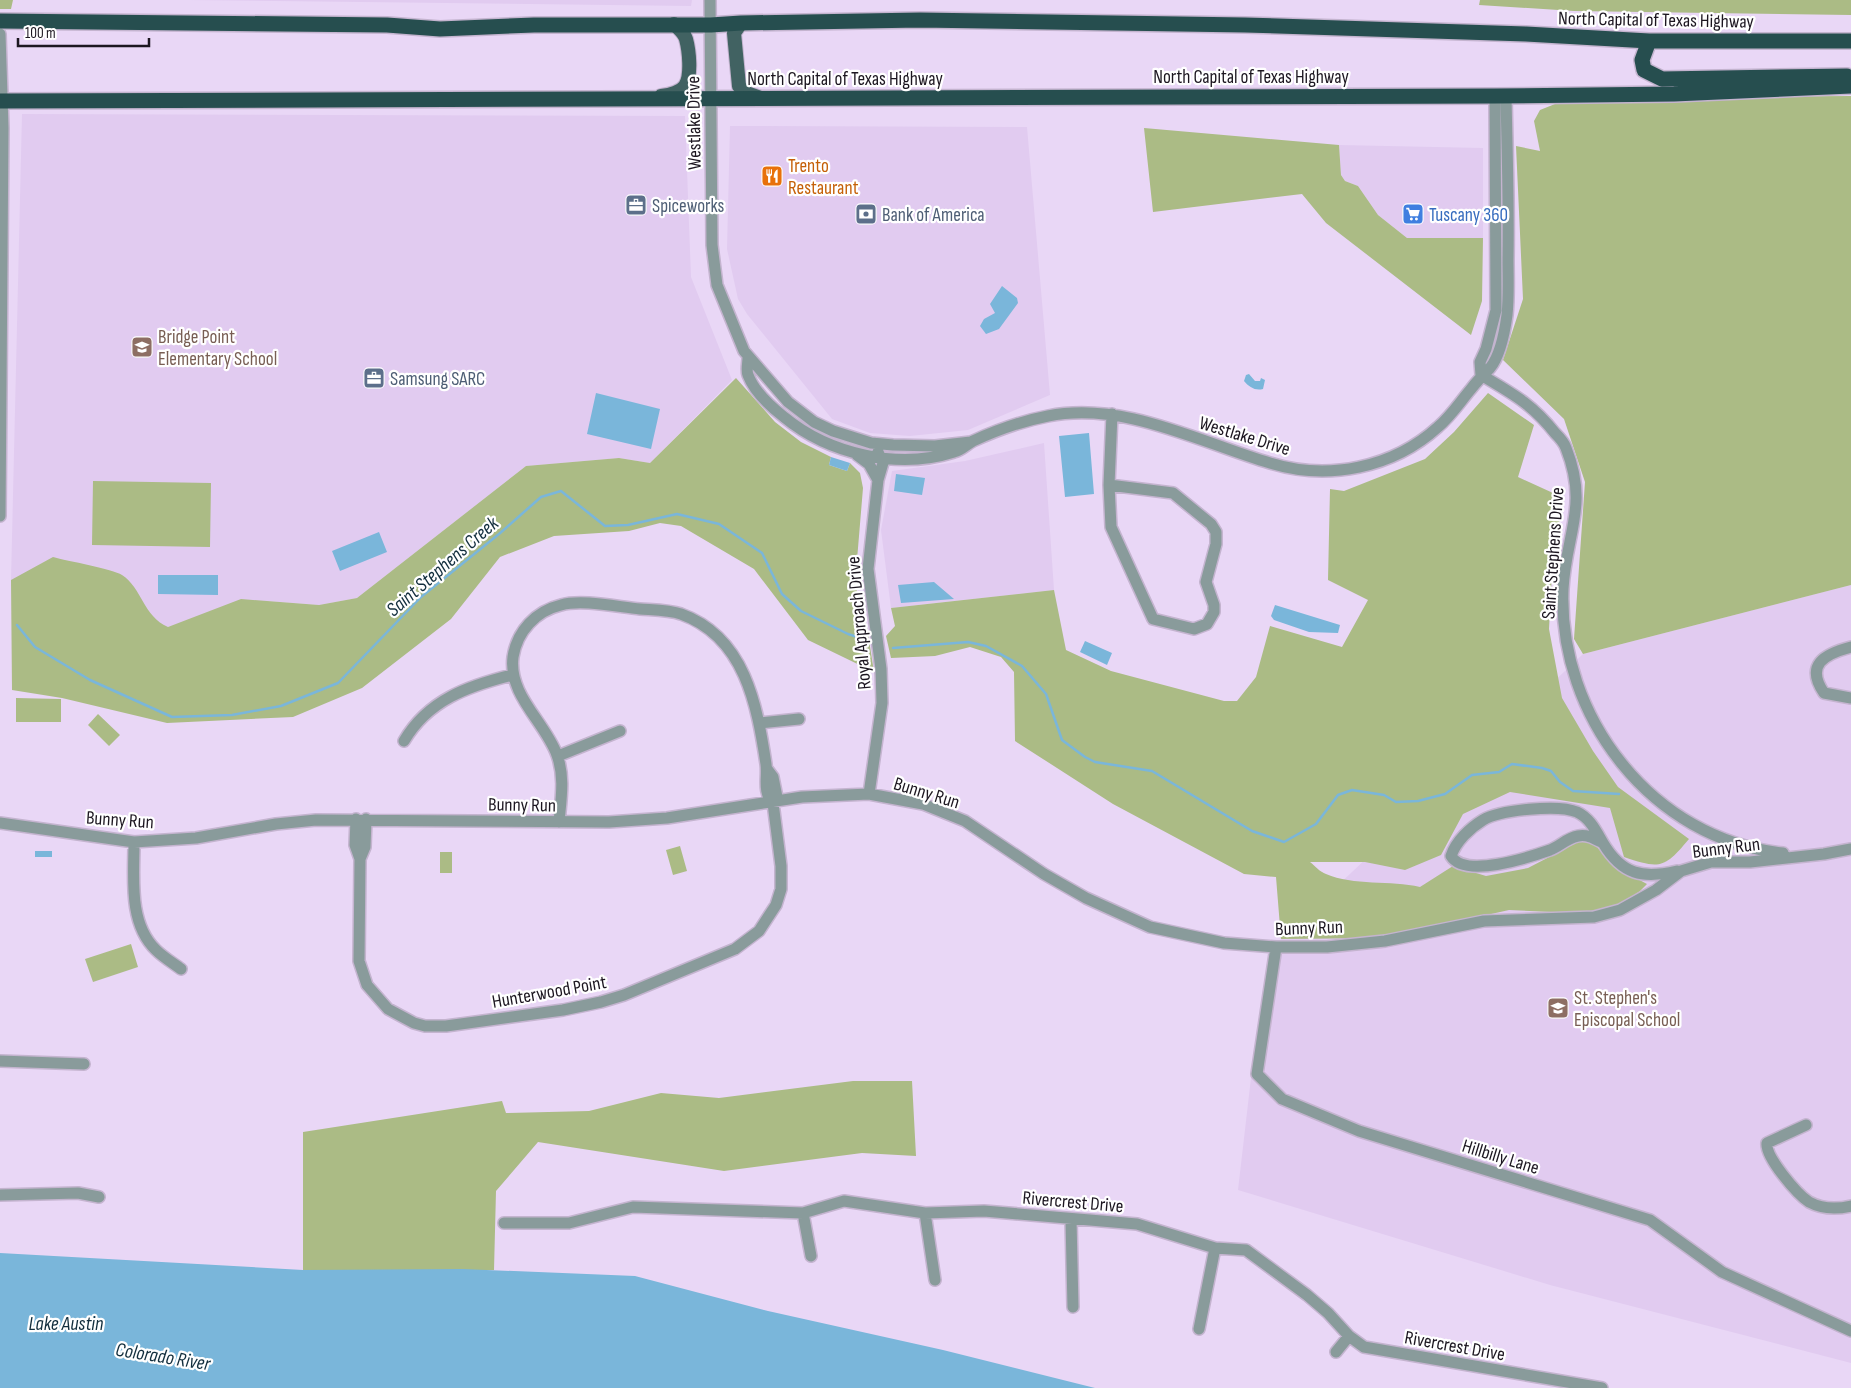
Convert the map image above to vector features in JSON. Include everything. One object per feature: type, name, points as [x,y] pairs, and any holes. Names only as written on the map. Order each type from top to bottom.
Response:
[{"type":"highway","name":"North Capital of Texas Highway","points":[[0,21],[387,25],[440,29],[534,25],[711,25],[920,20],[1245,25],[1526,34],[1649,41],[1851,42]]},
{"type":"highway","points":[[1649,41],[1642,60],[1644,70],[1662,79],[1851,76]]},
{"type":"highway","name":"North Capital of Texas Highway","points":[[1,101],[1501,96],[1674,94],[1851,86]]},
{"type":"main road","points":[[741,23],[734,33],[739,86],[744,92],[762,99]]},
{"type":"main road","points":[[648,99],[672,94],[686,84],[689,71],[686,38],[682,30],[674,24]]},
{"type":"street","name":"Westlake Drive","points":[[710,0],[712,244],[717,285],[748,358],[747,373],[776,410],[813,436],[855,453],[881,457],[922,458],[951,454],[971,442],[1022,421],[1078,411],[1112,414],[1157,426],[1274,465],[1316,471],[1352,469],[1370,465],[1415,446],[1444,422],[1481,375],[1480,362],[1486,349],[1496,310],[1501,96]]},
{"type":"street","points":[[0,34],[0,516]]},
{"type":"street","name":"Westlake Drive","points":[[748,358],[758,366],[788,402],[803,415],[833,431],[871,443],[914,446],[971,442]]},
{"type":"street","name":"Saint Stephens Drive","points":[[1481,375],[1527,402],[1545,420],[1565,445],[1574,468],[1578,493],[1574,527],[1566,561],[1563,626],[1572,670],[1582,701],[1600,735],[1618,762],[1643,790],[1674,812],[1713,834],[1753,848],[1802,855]]},
{"type":"street","points":[[1109,485],[1174,492],[1211,524],[1216,532],[1216,544],[1206,582],[1214,605],[1214,612],[1207,624],[1194,629],[1153,619],[1111,527],[1109,485],[1112,414]]},
{"type":"street","points":[[871,443],[881,457]]},
{"type":"street","points":[[855,453],[869,464],[878,480]]},
{"type":"street","name":"Royal Approach Drive","points":[[869,794],[882,703],[881,669],[868,569],[878,480],[882,473],[881,457]]},
{"type":"street","name":"Hunterwood Point","points":[[361,819],[365,847],[360,860],[359,961],[367,985],[388,1009],[414,1023],[446,1026],[601,1002],[735,949],[747,942],[768,920],[776,905],[781,889],[782,866],[773,803],[768,798],[765,778],[767,770],[760,724],[749,684],[734,655],[717,635],[681,614],[568,603],[556,606],[531,621],[519,638],[513,656],[512,675]]},
{"type":"street","points":[[1851,647],[1835,651],[1821,660],[1816,669],[1816,681],[1824,693],[1851,698]]},
{"type":"street","points":[[404,741],[415,723],[453,695],[479,683],[512,675],[558,756],[563,776],[559,822]]},
{"type":"street","points":[[760,724],[799,719]]},
{"type":"street","points":[[558,756],[620,731]]},
{"type":"street","name":"Bunny Run","points":[[0,823],[134,842],[196,838],[276,824],[361,819],[559,822],[667,818],[802,797],[869,794],[923,804],[965,821],[1044,874],[1086,898],[1150,927],[1224,943],[1276,947],[1327,947],[1385,941],[1484,921],[1594,917],[1620,910],[1656,890],[1681,870],[1711,862],[1750,862],[1802,855]]},
{"type":"street","points":[[1603,843],[1589,836],[1579,836],[1552,849],[1492,866],[1469,866],[1453,860],[1451,856],[1453,849],[1467,832],[1484,819],[1504,813],[1538,809],[1576,811],[1586,818],[1603,843],[1613,858],[1629,871],[1653,876],[1681,870]]},
{"type":"street","points":[[134,842],[134,898],[139,926],[155,950],[181,969]]},
{"type":"street","points":[[1802,855],[1824,854],[1851,848]]},
{"type":"street","name":"Hillbilly Lane","points":[[1276,947],[1257,1074],[1282,1098],[1359,1131],[1650,1220],[1722,1272],[1851,1331]]},
{"type":"street","points":[[0,1061],[84,1064]]},
{"type":"street","points":[[1806,1125],[1767,1143],[1770,1156],[1796,1190],[1809,1202],[1840,1208],[1851,1206]]},
{"type":"street","points":[[0,1195],[78,1193],[99,1197]]},
{"type":"street","name":"Rivercrest Drive","points":[[504,1223],[568,1223],[633,1206],[803,1213],[844,1201],[925,1213],[984,1211],[1071,1220],[1137,1224],[1215,1248],[1246,1250],[1314,1301],[1349,1336],[1364,1347],[1602,1388]]},
{"type":"street","points":[[803,1213],[811,1256]]},
{"type":"street","points":[[925,1213],[935,1280]]},
{"type":"street","points":[[1071,1220],[1073,1307]]},
{"type":"street","points":[[1199,1329],[1215,1248]]},
{"type":"street","points":[[1336,1352],[1349,1336]]},
{"type":"shaded area","points":[[189,0],[692,0],[691,6]]},
{"type":"shaded area","points":[[22,114],[685,116],[691,277],[732,380],[650,463],[619,458],[526,466],[357,598],[319,605],[267,601],[168,627],[11,580]]},
{"type":"shaded area","points":[[730,126],[1027,127],[1050,395],[968,430],[910,436],[870,433],[832,419],[747,314],[738,299],[727,249]]},
{"type":"shaded area","points":[[1339,145],[1483,148],[1483,238],[1407,238],[1378,215],[1358,186],[1345,181],[1341,175]]},
{"type":"shaded area","points":[[1044,443],[1054,590],[891,608],[881,530],[892,471],[965,461]]},
{"type":"shaded area","name":"St. Stephen's Episcopal School","points":[[1851,585],[1851,1363],[1550,1285],[1238,1190],[1251,1078],[1281,939],[1583,654]]},
{"type":"green space","points":[[0,0],[13,0],[11,9],[0,9]]},
{"type":"green space","points":[[1480,0],[1851,0],[1851,15],[1574,11],[1479,5]]},
{"type":"green space","points":[[1851,96],[1851,585],[1583,654],[1574,639],[1585,482],[1564,419],[1503,360],[1523,299],[1516,146],[1540,151],[1534,121],[1540,110],[1570,98]]},
{"type":"green space","points":[[1144,128],[1339,145],[1341,175],[1345,181],[1358,186],[1378,215],[1407,238],[1483,238],[1482,301],[1471,335],[1326,223],[1302,194],[1153,212]]},
{"type":"green space","points":[[736,378],[775,422],[801,442],[831,457],[829,465],[847,471],[850,463],[860,473],[863,488],[855,584],[867,627],[874,672],[808,640],[754,569],[681,526],[660,523],[629,531],[554,536],[500,557],[451,619],[362,688],[293,717],[167,723],[62,698],[12,690],[11,580],[53,557],[122,575],[134,587],[153,616],[168,627],[241,599],[319,605],[357,598],[526,466],[619,458],[650,463]]},
{"type":"green space","points":[[1488,393],[1534,425],[1518,477],[1564,498],[1553,554],[1549,629],[1562,698],[1593,751],[1618,787],[1689,839],[1667,861],[1661,864],[1646,863],[1624,857],[1610,808],[1510,792],[1463,814],[1441,855],[1405,870],[1365,862],[1310,862],[1322,872],[1337,878],[1420,887],[1453,866],[1486,876],[1528,868],[1582,840],[1595,845],[1615,867],[1647,884],[1616,908],[1574,913],[1509,910],[1384,938],[1281,939],[1276,877],[1244,874],[1113,804],[1015,741],[1014,672],[1001,657],[970,647],[935,656],[891,658],[886,636],[895,626],[891,608],[1054,590],[1066,650],[1111,671],[1224,701],[1237,701],[1256,677],[1270,626],[1342,647],[1368,600],[1328,580],[1330,489],[1344,491],[1425,459],[1454,432]]},
{"type":"green space","points":[[93,481],[211,483],[210,547],[92,545]]},
{"type":"green space","points":[[16,698],[61,699],[61,722],[16,722]]},
{"type":"green space","points":[[98,714],[120,735],[109,746],[88,725]]},
{"type":"green space","points":[[680,846],[687,871],[673,875],[666,850]]},
{"type":"green space","points":[[440,852],[452,852],[452,873],[440,873]]},
{"type":"green space","points":[[131,944],[138,967],[93,982],[85,959]]},
{"type":"green space","points":[[853,1081],[912,1081],[916,1156],[862,1153],[724,1171],[538,1142],[496,1191],[494,1270],[303,1270],[303,1132],[502,1101],[506,1113],[589,1111],[661,1093],[719,1098]]},
{"type":"water","points":[[1002,286],[1017,298],[1018,303],[999,329],[986,334],[980,326],[984,319],[995,313],[990,304]]},
{"type":"water","points":[[1249,374],[1255,381],[1260,381],[1261,378],[1265,380],[1263,389],[1250,387],[1244,381],[1246,375]]},
{"type":"water","points":[[596,393],[660,409],[651,449],[587,434]]},
{"type":"water","points":[[1089,433],[1094,494],[1065,497],[1059,436]]},
{"type":"water","points":[[831,457],[850,463],[847,471],[829,465]]},
{"type":"water","points":[[896,474],[925,478],[922,495],[894,491]]},
{"type":"water","points":[[379,532],[387,552],[340,571],[332,551]]},
{"type":"water","points":[[158,575],[218,575],[218,595],[158,594]]},
{"type":"water","points":[[934,582],[954,599],[901,603],[898,585]]},
{"type":"water","points":[[1275,605],[1340,625],[1338,633],[1309,632],[1274,620],[1271,616]]},
{"type":"water","points":[[1085,641],[1112,653],[1107,665],[1080,652]]},
{"type":"water","points":[[35,851],[52,851],[52,857],[35,857]]},
{"type":"water","name":"Lake Austin","points":[[0,1253],[303,1270],[463,1269],[635,1276],[768,1311],[943,1350],[1095,1388],[0,1388]]},
{"type":"waterway","name":"Saint Stephens Creek","points":[[17,625],[35,647],[90,680],[172,717],[232,715],[281,706],[338,683],[421,597],[499,534],[541,497],[561,491],[605,526],[628,525],[677,514],[719,524],[762,553],[782,594],[801,611],[848,634],[867,640]]},
{"type":"waterway","name":"Saint Stephens Creek","points":[[893,648],[968,642],[986,646],[1022,666],[1046,694],[1062,740],[1085,757],[1095,762],[1152,771],[1252,831],[1284,842],[1316,824],[1338,795],[1352,790],[1384,795],[1396,802],[1418,801],[1445,794],[1472,775],[1499,772],[1512,764],[1551,771],[1560,782],[1573,791],[1619,794]]},
{"type":"place","name":"Trento Restaurant","points":[[772,176]]},
{"type":"place","name":"Spiceworks","points":[[636,205]]},
{"type":"place","name":"Bank of America","points":[[866,214]]},
{"type":"place","name":"Tuscany 360","points":[[1413,214]]},
{"type":"place","name":"Bridge Point Elementary School","points":[[142,347]]},
{"type":"place","name":"Samsung SARC","points":[[374,378]]},
{"type":"place","name":"St. Stephen's Episcopal School","points":[[1558,1008]]},
{"type":"water label","name":"Colorado River","points":[[163,1356]]}]
